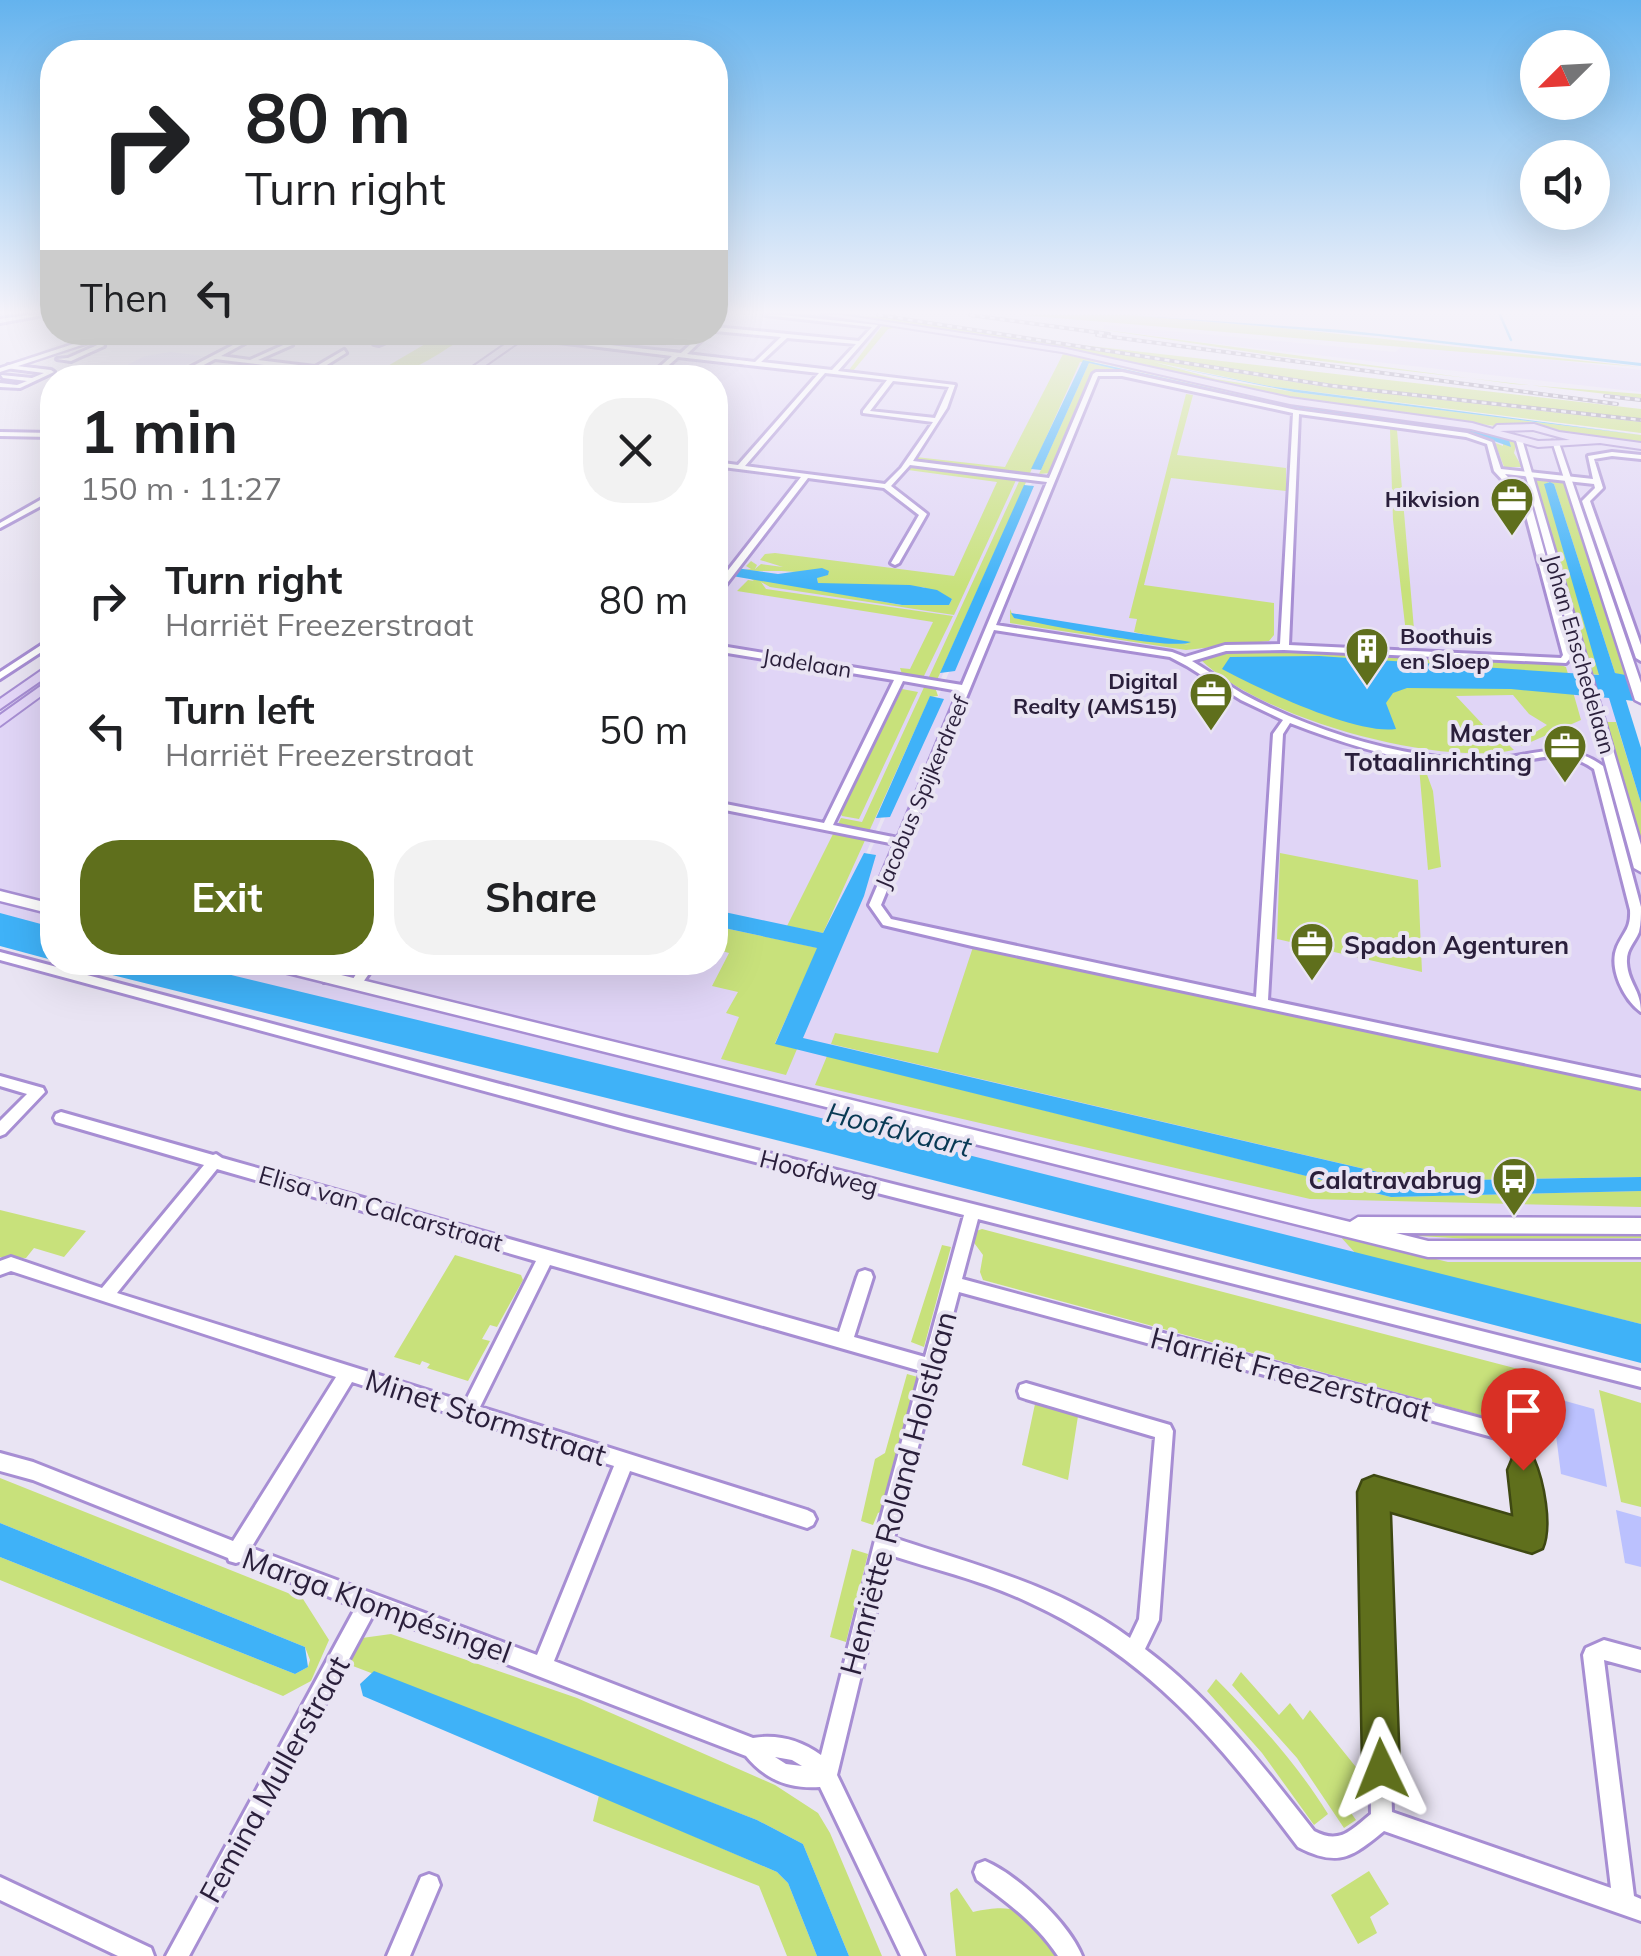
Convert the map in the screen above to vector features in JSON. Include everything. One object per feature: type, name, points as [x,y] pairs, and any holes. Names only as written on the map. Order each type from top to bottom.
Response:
[{"type":"main road","points":[[1336,406],[1513,434],[1641,446]]},
{"type":"main road","points":[[0,704],[40,675]]},
{"type":"main road","points":[[0,722],[40,691]]},
{"type":"street","points":[[740,467],[793,406]]},
{"type":"street","points":[[870,406],[865,412],[934,420]]},
{"type":"street","points":[[886,486],[896,481],[942,406]]},
{"type":"street","name":"Jacobus Spijkerdreef","points":[[1080,406],[876,905],[888,922],[1641,1083]]},
{"type":"street","name":"Jacobus Spijkerdreef","points":[[1268,406],[1485,440],[1490,443],[1498,471]]},
{"type":"street","points":[[1284,647],[1296,412]]},
{"type":"street","points":[[0,434],[40,434]]},
{"type":"street","name":"Johan Enschedelaan","points":[[1513,434],[1641,868]]},
{"type":"street","name":"Johan Enschedelaan","points":[[1558,439],[1566,479],[1641,700]]},
{"type":"street","points":[[1641,458],[1590,457],[1599,488],[1586,502],[1641,658]]},
{"type":"street","points":[[908,463],[1050,480]]},
{"type":"street","points":[[728,466],[886,486],[922,514],[894,564]]},
{"type":"street","points":[[1498,471],[1596,482]]},
{"type":"street","points":[[1185,660],[1225,648],[1284,647],[1556,663],[1566,659],[1526,500],[1498,471]]},
{"type":"street","points":[[728,576],[806,476]]},
{"type":"street","points":[[0,526],[40,504]]},
{"type":"street","points":[[992,627],[1185,660],[1218,684],[1288,719],[1427,759],[1494,762],[1562,750],[1587,758],[1599,768],[1636,910],[1636,930],[1621,952],[1622,971],[1641,1007]]},
{"type":"street","points":[[0,676],[40,649]]},
{"type":"street","name":"Jadelaan","points":[[728,650],[966,689]]},
{"type":"street","points":[[827,827],[900,678]]},
{"type":"street","points":[[1262,1002],[1278,734],[1288,719]]},
{"type":"street","points":[[728,808],[902,842]]},
{"type":"street","points":[[0,896],[40,907]]},
{"type":"street","name":"Hoofdweg","points":[[0,956],[40,967]]},
{"type":"street","points":[[1622,971],[1641,974]]},
{"type":"street","name":"Hoofdweg","points":[[72,975],[973,1212],[1641,1379]]},
{"type":"street","points":[[313,975],[1428,1250],[1641,1249]]},
{"type":"street","points":[[328,979],[333,975]]},
{"type":"street","points":[[354,985],[361,975]]},
{"type":"street","points":[[0,1081],[38,1092],[0,1130]]},
{"type":"street","name":"Elisa van Calcarstraat","points":[[61,1118],[930,1366]]},
{"type":"street","points":[[105,1296],[216,1160]]},
{"type":"street","name":"Henriëtte Roland Holstlaan","points":[[826,1776],[883,1544],[973,1212]]},
{"type":"street","points":[[1299,1220],[1414,1228],[1641,1226]]},
{"type":"street","points":[[468,1414],[546,1257]]},
{"type":"street","points":[[0,1268],[10,1264],[348,1373],[236,1554]]},
{"type":"street","points":[[844,1342],[865,1277]]},
{"type":"street","name":"Harriët Freezerstraat","points":[[954,1284],[1519,1436],[1532,1537],[1374,1492],[1382,1819]]},
{"type":"street","name":"Minet Stormstraat","points":[[348,1373],[807,1519]]},
{"type":"street","points":[[1026,1391],[1164,1432],[1149,1620],[1134,1651]]},
{"type":"street","name":"Marga Klompésingel","points":[[0,1462],[33,1470],[236,1554],[543,1664],[753,1748],[773,1744],[814,1759],[826,1776],[913,1956]]},
{"type":"street","name":"Minet Stormstraat","points":[[543,1664],[624,1462]]},
{"type":"street","points":[[883,1544],[1028,1592],[1134,1651],[1189,1697],[1234,1744],[1306,1839],[1321,1848],[1341,1848],[1382,1819],[1632,1907],[1594,1655],[1604,1650],[1641,1660]]},
{"type":"street","name":"Femina Mullerstraat","points":[[177,1956],[370,1601]]},
{"type":"street","points":[[985,1872],[1026,1902],[1062,1939],[1071,1956]]},
{"type":"street","points":[[398,1956],[429,1885]]},
{"type":"street","points":[[0,1888],[143,1956]]},
{"type":"shaded area","points":[[728,406],[1336,406],[1641,448],[1641,688],[1614,686],[1641,772],[1641,1345],[197,975],[728,975]],"holes":[[[1036,474],[803,1005],[1024,485]]]},
{"type":"shaded area","points":[[40,676],[40,935],[0,924],[0,706]]},
{"type":"green space","points":[[1036,406],[1060,406],[937,680],[928,679],[1022,475],[921,462],[916,457],[1005,467]]},
{"type":"green space","points":[[1070,406],[1078,406],[1050,473],[1039,474]]},
{"type":"green space","points":[[1183,406],[1190,406],[1177,455],[1286,468],[1286,491],[1171,478],[1144,585],[1274,603],[1274,635],[1269,641],[1186,650],[1010,623],[1010,609],[1014,618],[1190,645],[1134,632],[1137,619],[1129,618]]},
{"type":"green space","points":[[1272,406],[1289,406],[1480,437]]},
{"type":"green space","points":[[1300,406],[1326,406],[1508,436],[1517,441],[1514,453],[1522,467],[1504,467],[1495,443],[1490,441],[1503,446],[1503,437]]},
{"type":"green space","points":[[1349,406],[1409,406],[1641,435],[1641,444],[1560,433],[1536,425],[1495,426]]},
{"type":"green space","points":[[1430,406],[1500,406],[1641,422],[1641,433]]},
{"type":"green space","points":[[1527,406],[1617,406],[1641,409],[1641,419]]},
{"type":"green space","points":[[1390,429],[1397,430],[1415,641],[1407,642],[1393,520]]},
{"type":"green space","points":[[914,466],[1017,478],[954,615],[770,587],[761,582],[766,589],[953,616],[923,678],[902,674],[900,668],[910,669],[933,622],[737,591],[748,580],[754,581],[748,577],[901,605],[949,605],[952,599],[923,587],[826,585],[802,573],[744,570],[751,569],[746,566],[751,561],[757,565],[755,569],[761,564],[783,567],[760,560],[765,554],[775,553],[954,576],[997,482],[908,470]]},
{"type":"green space","points":[[1538,479],[1565,483],[1628,677],[1615,673],[1554,484],[1549,482],[1545,485],[1600,675],[1590,674],[1533,482]]},
{"type":"green space","points":[[1283,651],[1561,665],[1566,667],[1581,720],[1522,746],[1518,743],[1547,725],[1529,714],[1513,695],[1456,696],[1503,746],[1514,750],[1440,751],[1395,744],[1349,733],[1262,700],[1200,659],[1223,653]]},
{"type":"green space","points":[[925,685],[935,687],[938,696],[930,697],[823,933],[787,926],[841,818],[862,822]]},
{"type":"green space","points":[[902,689],[918,692],[859,819],[842,816],[840,813]]},
{"type":"green space","points":[[1603,722],[1616,722],[1641,803],[1641,853]]},
{"type":"green space","points":[[1419,767],[1425,769],[1433,791],[1441,867],[1428,870]]},
{"type":"green space","points":[[1280,853],[1418,880],[1422,972],[1277,939]]},
{"type":"green space","points":[[728,929],[818,948],[775,1043],[797,1049],[786,1075],[721,1059],[739,1017],[726,1013],[738,992],[712,986],[718,975],[728,975]]},
{"type":"green space","points":[[973,947],[1641,1090],[1641,1177],[1416,1181],[831,1044],[835,1033],[938,1053]]},
{"type":"green space","points":[[827,1056],[1391,1197],[1641,1191],[1641,1207],[1310,1199],[815,1085]]},
{"type":"green space","points":[[0,1210],[86,1231],[64,1257],[34,1248],[26,1258],[0,1257]]},
{"type":"green space","points":[[982,1229],[1522,1370],[1524,1427],[983,1280],[983,1255],[972,1240],[976,1231]]},
{"type":"green space","points":[[1641,1232],[1641,1238],[1470,1239],[1368,1233]]},
{"type":"green space","points":[[1339,1235],[1448,1262],[1641,1262],[1641,1324],[1357,1255]]},
{"type":"green space","points":[[942,1245],[951,1247],[924,1347],[911,1342]]},
{"type":"green space","points":[[455,1255],[521,1275],[523,1280],[497,1327],[490,1325],[482,1339],[490,1341],[468,1381],[427,1368],[430,1364],[422,1361],[420,1365],[394,1357]]},
{"type":"green space","points":[[907,1374],[918,1377],[883,1511],[873,1525],[861,1521],[875,1459],[885,1453]]},
{"type":"green space","points":[[1599,1390],[1641,1403],[1641,1507],[1621,1502]]},
{"type":"green space","points":[[1035,1404],[1078,1416],[1068,1480],[1022,1465]]},
{"type":"green space","points":[[0,1478],[303,1599],[329,1640],[311,1681],[283,1696],[0,1580],[0,1557],[295,1674],[308,1667],[310,1660],[305,1647],[0,1523]]},
{"type":"green space","points":[[852,1549],[868,1554],[846,1642],[830,1637]]},
{"type":"green space","points":[[391,1634],[577,1698],[775,1785],[818,1813],[882,1956],[849,1956],[803,1844],[757,1820],[345,1663],[362,1638]]},
{"type":"green space","points":[[1241,1672],[1279,1715],[1290,1703],[1303,1720],[1310,1710],[1364,1777],[1357,1782],[1358,1803],[1349,1810],[1356,1820],[1344,1828],[1297,1758],[1232,1685]]},
{"type":"green space","points":[[1216,1679],[1276,1744],[1316,1796],[1328,1814],[1314,1825],[1262,1753],[1207,1691]]},
{"type":"green space","points":[[599,1795],[777,1872],[788,1883],[817,1956],[787,1956],[759,1886],[593,1821]]},
{"type":"green space","points":[[1369,1871],[1389,1904],[1370,1917],[1377,1933],[1358,1944],[1331,1895]]},
{"type":"green space","points":[[957,1888],[973,1912],[1005,1908],[1024,1915],[1060,1956],[956,1956],[950,1893]]},
{"type":"water","points":[[1061,406],[1070,406],[1041,470],[1031,469]]},
{"type":"water","points":[[1289,406],[1485,433],[1509,440],[1511,447],[1471,433]]},
{"type":"water","points":[[1409,406],[1423,406],[1641,435]]},
{"type":"water","points":[[1544,484],[1554,484],[1615,673],[1641,678],[1641,702],[1626,700],[1641,748],[1641,803],[1609,698],[1511,689],[1407,688],[1393,693],[1386,703],[1396,729],[1378,729],[1308,709],[1222,669],[1230,657],[1319,656],[1599,675]]},
{"type":"water","points":[[1024,485],[1034,486],[955,671],[940,673]]},
{"type":"water","points":[[728,567],[778,574],[822,568],[829,571],[828,575],[817,578],[818,583],[910,585],[937,590],[952,599],[949,605],[902,605],[728,575]]},
{"type":"water","points":[[1011,613],[1191,642],[1159,643],[1106,636],[1014,618]]},
{"type":"water","points":[[930,696],[944,699],[890,817],[876,818]]},
{"type":"water","points":[[864,853],[876,855],[864,896],[803,1038],[1416,1181],[1641,1177],[1641,1191],[1391,1197],[775,1044],[817,948],[728,929],[728,913],[823,933]]},
{"type":"water","points":[[0,913],[40,924],[40,957],[0,946]]},
{"type":"water","points":[[112,975],[232,975],[1641,1324],[1641,1363],[832,1154]]},
{"type":"water","points":[[0,1523],[305,1647],[308,1667],[295,1674],[0,1557]]},
{"type":"water","points":[[374,1671],[757,1820],[803,1844],[849,1956],[817,1956],[788,1883],[777,1872],[363,1696],[360,1684]]},
{"type":"building","points":[[1551,1397],[1594,1409],[1607,1487],[1561,1474]]},
{"type":"building","points":[[1616,1510],[1641,1517],[1641,1567],[1625,1563]]},
{"type":"railway","points":[[1517,406],[1641,420]]},
{"type":"place","name":"Hikvision","points":[[1512,537]]},
{"type":"place","name":"Boothuis en Sloep","points":[[1367,687]]},
{"type":"place","name":"Digital Realty (AMS15)","points":[[1211,732]]},
{"type":"place","name":"Master Totaalinrichting","points":[[1565,784]]},
{"type":"place","name":"Spadon Agenturen","points":[[1312,982]]},
{"type":"place","name":"Calatravabrug","points":[[1514,1217]]},
{"type":"route","points":[[1381,1769],[1374,1492],[1532,1537],[1523,1470]]},
{"type":"water label","name":"Hoofdvaart","points":[[899,1129]]}]
